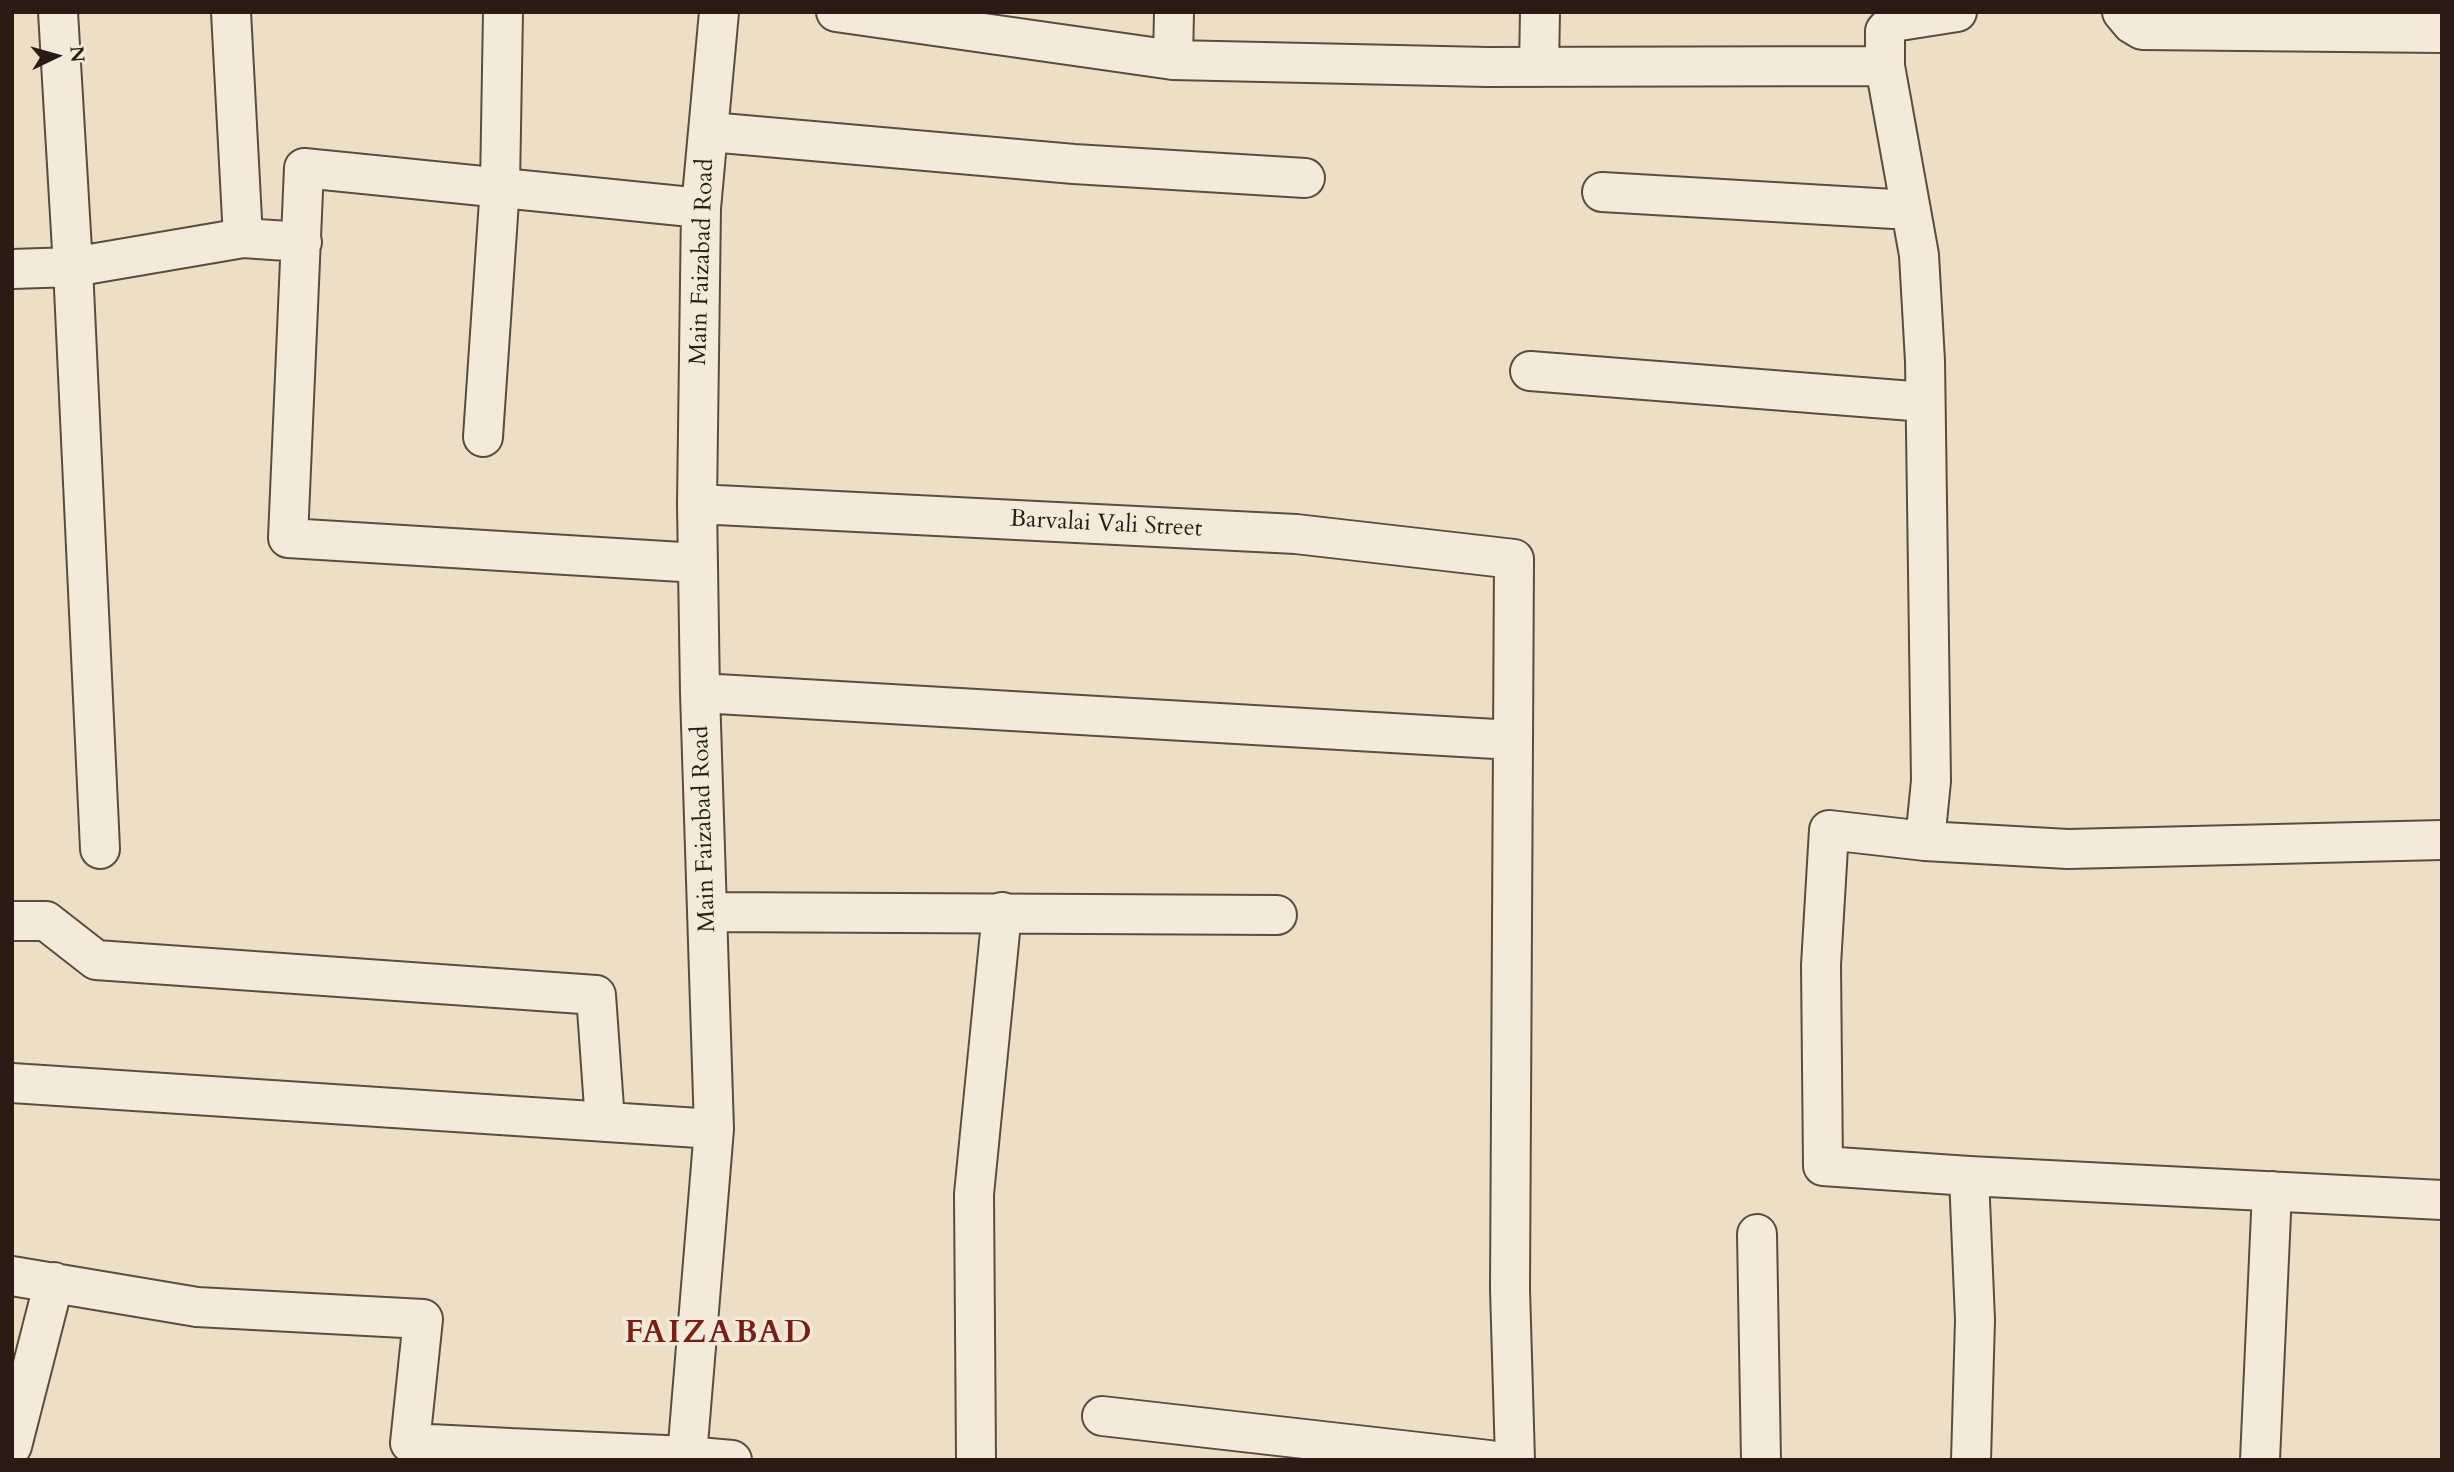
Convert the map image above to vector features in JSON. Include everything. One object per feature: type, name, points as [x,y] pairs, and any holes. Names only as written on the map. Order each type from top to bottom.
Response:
[{"type":"street","points":[[58,12],[73,267],[100,849]]},
{"type":"street","points":[[231,12],[243,239]]},
{"type":"street","points":[[484,437],[500,186],[502,12]]},
{"type":"street","name":"Main Faizabad Road","points":[[687,1456],[714,1129],[700,693],[697,504],[701,208],[719,12]]},
{"type":"street","points":[[836,12],[1173,60],[1539,67],[1885,66]]},
{"type":"street","points":[[1173,60],[1174,12]]},
{"type":"street","points":[[1539,12],[1539,67]]},
{"type":"street","points":[[1925,841],[1931,781],[1925,402],[1919,255],[1885,66],[1885,31],[1893,22],[1957,12]]},
{"type":"street","points":[[2122,12],[2142,30],[2442,33]]},
{"type":"street","points":[[710,132],[1074,164],[1305,177]]},
{"type":"street","points":[[698,563],[288,538],[304,168],[701,208]]},
{"type":"street","points":[[1602,192],[1911,210]]},
{"type":"street","points":[[12,268],[73,267],[243,239],[302,242]]},
{"type":"street","points":[[1530,371],[1925,402]]},
{"type":"street","name":"Barvalai Vali Street","points":[[697,504],[1296,534],[1514,559],[1513,740]]},
{"type":"street","points":[[700,693],[1513,740],[1510,1289],[1515,1460]]},
{"type":"street","points":[[2442,840],[2068,849],[1925,841],[1829,830],[1821,965],[1823,1166],[2442,1200]]},
{"type":"street","points":[[709,912],[1277,915]]},
{"type":"street","points":[[976,1460],[974,1194],[1002,912]]},
{"type":"street","points":[[12,921],[46,921],[96,960],[596,995],[604,1122]]},
{"type":"street","points":[[12,1083],[714,1129]]},
{"type":"street","points":[[1969,1176],[1975,1320],[1971,1460]]},
{"type":"street","points":[[2260,1460],[2272,1191]]},
{"type":"street","points":[[1757,1234],[1761,1460]]},
{"type":"street","points":[[12,1276],[197,1307],[424,1319],[410,1443],[509,1454],[687,1456],[732,1460]]},
{"type":"street","points":[[12,1446],[54,1282]]},
{"type":"street","points":[[1102,1416],[1489,1460]]},
{"type":"district","name":"FAIZABAD","points":[[719,1335]]}]
